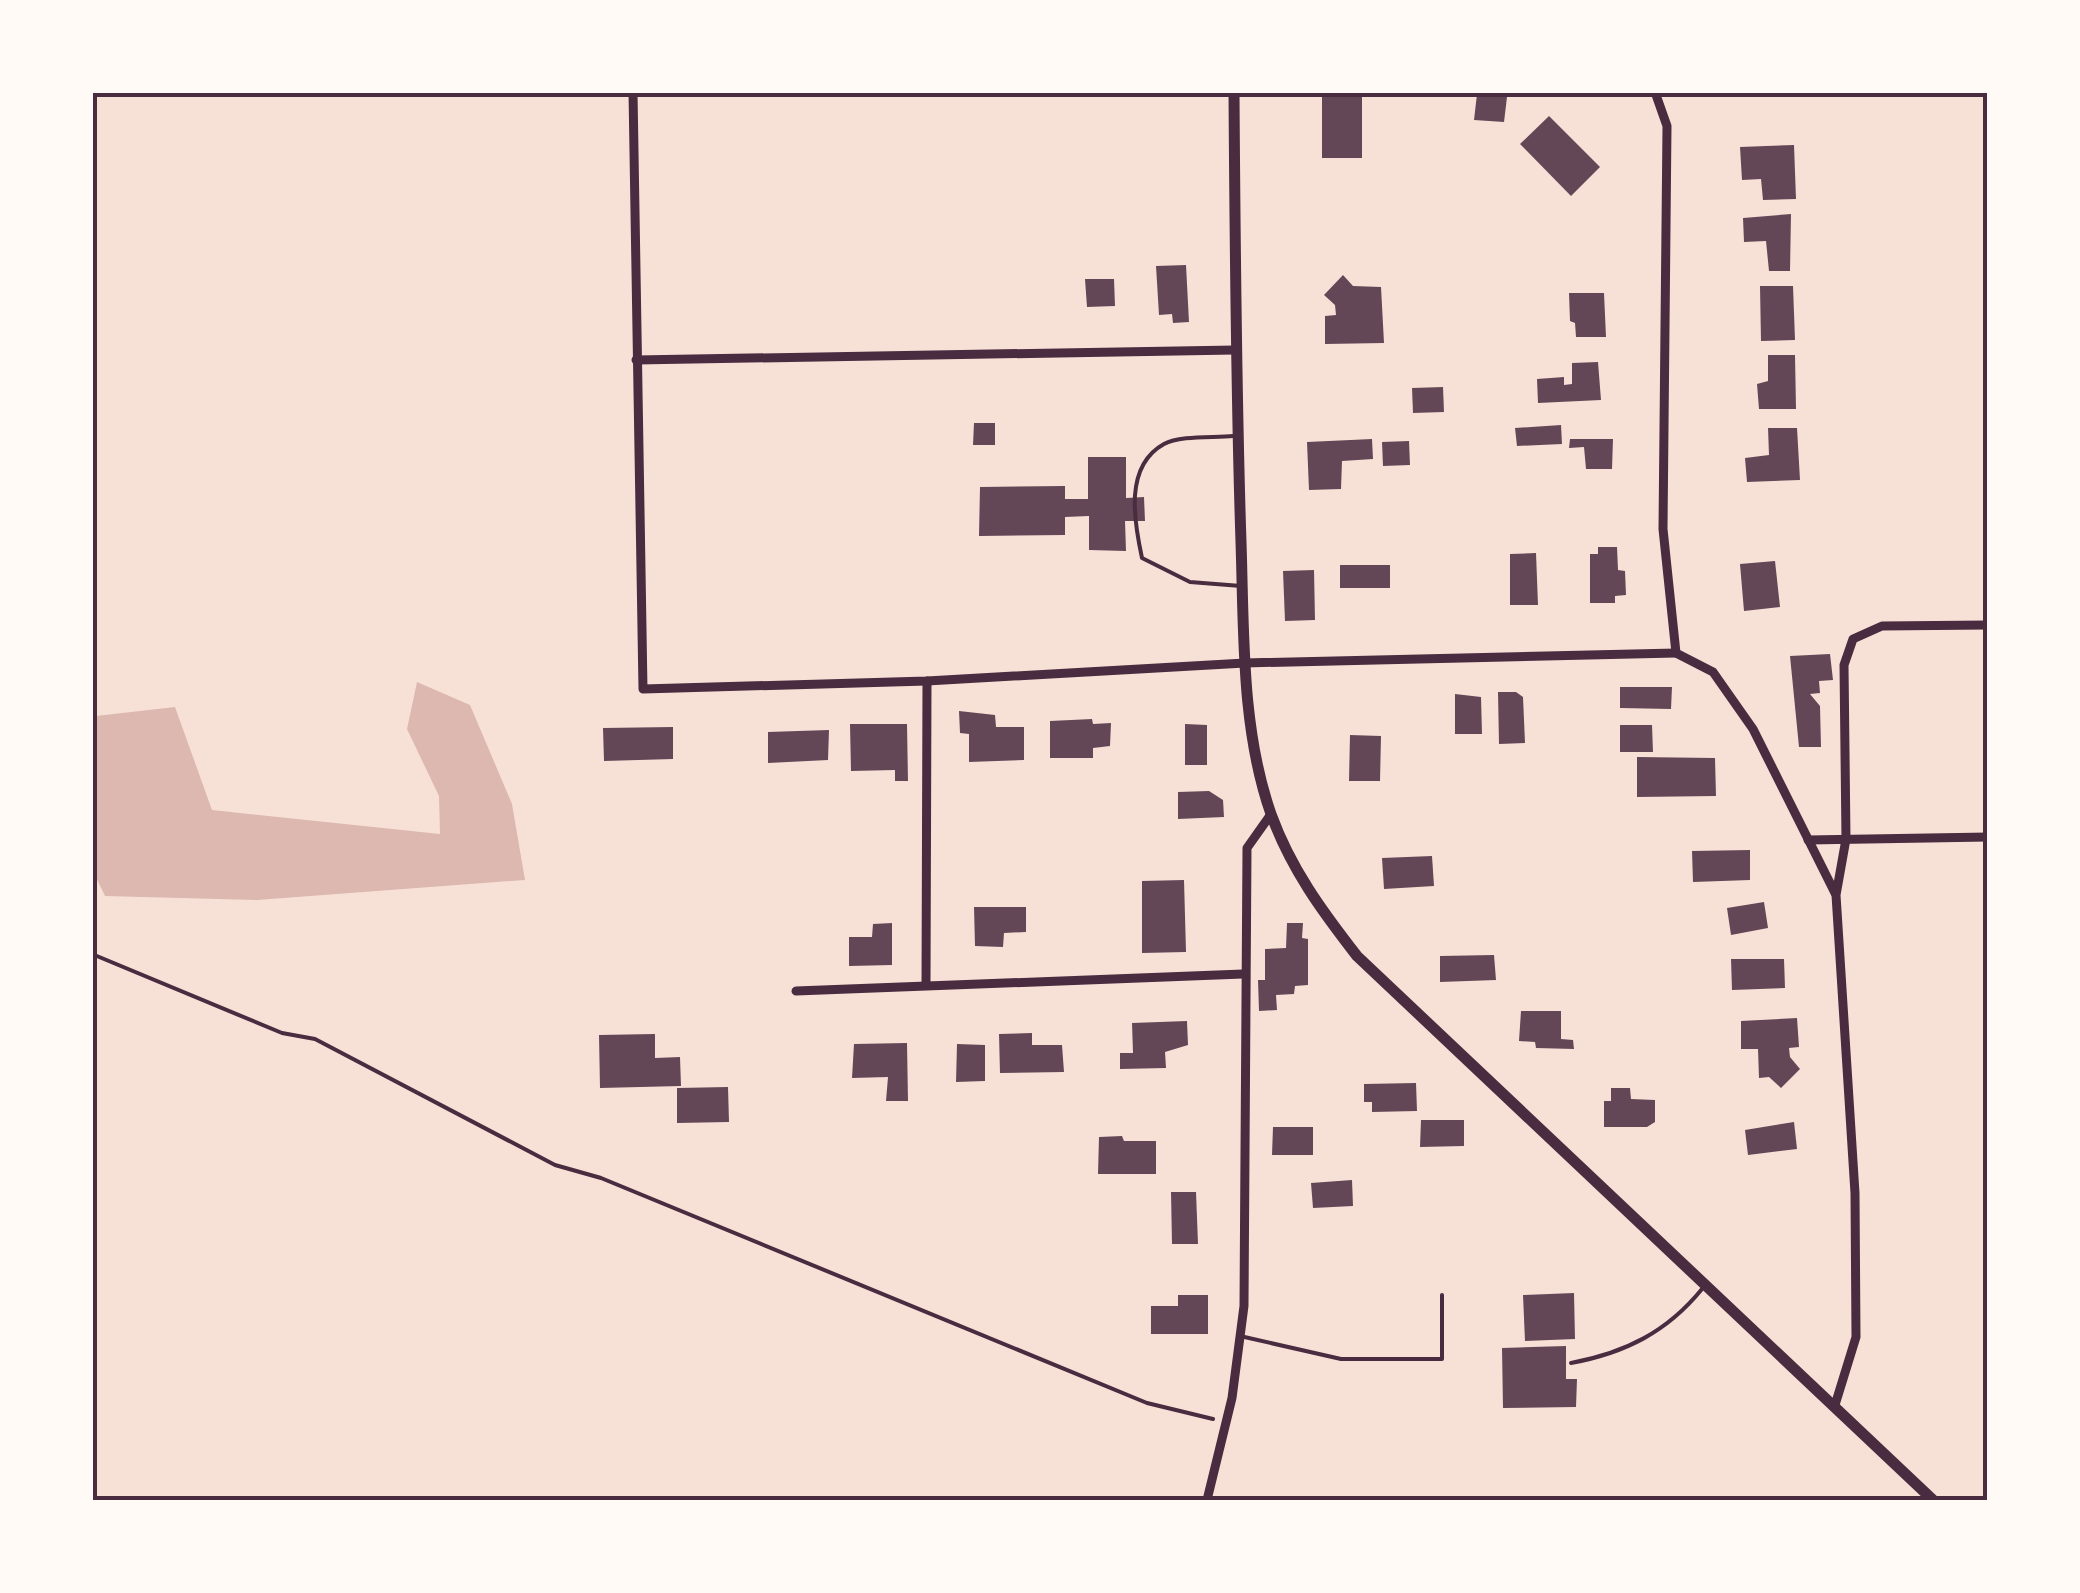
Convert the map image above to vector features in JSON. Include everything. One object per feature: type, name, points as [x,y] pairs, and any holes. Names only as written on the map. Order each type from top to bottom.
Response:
[{"type":"street","points":[[633,92],[643,689],[926,681],[1245,663],[1676,652],[1713,672],[1753,729],[1836,895]]},
{"type":"street","points":[[1234,92],[1235,350],[1245,663],[1258,766],[1271,814],[1302,885],[1357,956],[1933,1500]]},
{"type":"street","points":[[1655,92],[1666,126],[1662,529],[1676,652]]},
{"type":"street","points":[[636,360],[1235,350]]},
{"type":"street","points":[[1834,1405],[1856,1337],[1854,1192],[1836,895],[1846,839],[1844,665],[1853,639],[1882,626],[1988,625]]},
{"type":"street","points":[[926,681],[926,985]]},
{"type":"street","points":[[1207,1500],[1232,1398],[1244,1306],[1243,974],[1247,848],[1271,814]]},
{"type":"street","points":[[1808,840],[1988,837]]},
{"type":"street","points":[[796,992],[1243,974]]},
{"type":"lane","points":[[1238,436],[1164,443],[1138,469],[1134,519],[1142,558],[1190,582],[1243,586]]},
{"type":"lane","points":[[1571,1363],[1610,1356],[1632,1346],[1673,1321],[1706,1284]]},
{"type":"lane","points":[[1240,1336],[1340,1359],[1442,1359],[1442,1294]]},
{"type":"path","points":[[92,954],[282,1033],[315,1040],[555,1165],[600,1178],[1148,1403],[1217,1420]]},
{"type":"shaded area","points":[[417,682],[470,705],[512,804],[525,880],[257,900],[105,896],[92,869],[96,716],[175,707],[212,810],[440,834],[439,796],[407,729]]},
{"type":"building","points":[[1322,92],[1362,92],[1362,158],[1322,158]]},
{"type":"building","points":[[1477,94],[1507,97],[1504,122],[1474,120]]},
{"type":"building","points":[[1549,116],[1600,167],[1571,196],[1520,144]]},
{"type":"building","points":[[1794,145],[1796,199],[1763,200],[1761,179],[1742,180],[1740,147]]},
{"type":"building","points":[[1791,214],[1790,271],[1769,271],[1766,241],[1744,242],[1743,218]]},
{"type":"building","points":[[1186,265],[1189,322],[1173,323],[1172,314],[1159,315],[1156,266]]},
{"type":"building","points":[[1343,275],[1353,286],[1381,287],[1384,343],[1325,344],[1325,316],[1336,315],[1335,305],[1324,295]]},
{"type":"building","points":[[1085,279],[1114,279],[1115,306],[1087,307]]},
{"type":"building","points":[[1760,286],[1793,286],[1795,340],[1761,341]]},
{"type":"building","points":[[1569,293],[1604,293],[1606,337],[1576,337],[1575,323],[1570,321]]},
{"type":"building","points":[[1768,355],[1795,355],[1796,409],[1759,409],[1757,384],[1768,381]]},
{"type":"building","points":[[1598,362],[1601,400],[1538,403],[1537,379],[1564,377],[1564,385],[1572,384],[1572,363]]},
{"type":"building","points":[[1443,387],[1444,412],[1413,413],[1412,388]]},
{"type":"building","points":[[974,423],[995,423],[995,445],[973,445]]},
{"type":"building","points":[[1561,425],[1562,444],[1517,446],[1515,428]]},
{"type":"building","points":[[1768,428],[1797,428],[1800,480],[1747,482],[1745,458],[1769,455]]},
{"type":"building","points":[[1372,439],[1373,459],[1342,461],[1341,489],[1309,490],[1307,442]]},
{"type":"building","points":[[1570,439],[1613,439],[1612,469],[1586,469],[1584,447],[1569,448]]},
{"type":"building","points":[[1409,441],[1410,465],[1383,466],[1382,442]]},
{"type":"building","points":[[1088,457],[1126,457],[1126,498],[1144,497],[1145,521],[1125,521],[1126,551],[1089,550],[1089,516],[1065,517],[1065,535],[979,536],[980,487],[1065,486],[1065,499],[1088,499]]},
{"type":"building","points":[[1598,547],[1617,547],[1618,570],[1625,571],[1626,595],[1615,596],[1615,603],[1590,603],[1590,554],[1598,554]]},
{"type":"building","points":[[1536,553],[1538,605],[1510,605],[1510,554]]},
{"type":"building","points":[[1775,561],[1780,607],[1744,611],[1740,564]]},
{"type":"building","points":[[1340,565],[1390,565],[1390,588],[1340,588]]},
{"type":"building","points":[[1314,570],[1315,620],[1285,621],[1283,571]]},
{"type":"building","points":[[1830,654],[1833,680],[1819,681],[1820,693],[1810,694],[1820,706],[1821,747],[1799,747],[1790,656]]},
{"type":"building","points":[[1620,687],[1672,687],[1671,709],[1620,708]]},
{"type":"building","points":[[1498,692],[1516,692],[1523,697],[1525,743],[1499,744]]},
{"type":"building","points":[[1455,694],[1481,697],[1482,734],[1455,734]]},
{"type":"building","points":[[959,711],[995,715],[996,727],[1024,727],[1024,760],[969,762],[969,734],[960,733]]},
{"type":"building","points":[[1092,719],[1093,724],[1111,723],[1110,746],[1093,748],[1093,758],[1050,758],[1050,721]]},
{"type":"building","points":[[850,724],[907,724],[908,781],[895,781],[895,770],[851,771]]},
{"type":"building","points":[[1185,724],[1207,725],[1207,765],[1185,765]]},
{"type":"building","points":[[1620,725],[1652,725],[1653,752],[1620,752]]},
{"type":"building","points":[[673,727],[673,759],[604,761],[603,728]]},
{"type":"building","points":[[829,730],[828,760],[768,763],[768,732]]},
{"type":"building","points":[[1350,735],[1381,736],[1380,781],[1349,781]]},
{"type":"building","points":[[1637,757],[1715,758],[1716,796],[1637,797]]},
{"type":"building","points":[[1209,791],[1223,800],[1224,817],[1178,819],[1178,792]]},
{"type":"building","points":[[1750,850],[1750,880],[1693,882],[1692,851]]},
{"type":"building","points":[[1432,856],[1434,886],[1384,889],[1382,858]]},
{"type":"building","points":[[1184,880],[1186,952],[1142,953],[1142,881]]},
{"type":"building","points":[[1764,902],[1768,928],[1731,935],[1727,908]]},
{"type":"building","points":[[974,907],[1026,907],[1026,932],[1004,933],[1003,947],[975,946]]},
{"type":"building","points":[[892,923],[892,965],[849,966],[849,937],[872,937],[873,924]]},
{"type":"building","points":[[1287,923],[1303,923],[1302,938],[1308,939],[1308,985],[1295,986],[1294,994],[1276,995],[1277,1010],[1259,1011],[1258,980],[1265,980],[1265,949],[1286,948]]},
{"type":"building","points":[[1494,955],[1496,980],[1440,982],[1440,956]]},
{"type":"building","points":[[1731,959],[1784,959],[1785,988],[1732,990]]},
{"type":"building","points":[[1521,1011],[1561,1011],[1561,1039],[1573,1040],[1574,1049],[1536,1048],[1535,1042],[1519,1041]]},
{"type":"building","points":[[1797,1018],[1799,1047],[1789,1048],[1790,1057],[1800,1069],[1781,1088],[1769,1077],[1759,1078],[1758,1049],[1741,1049],[1741,1021]]},
{"type":"building","points":[[1187,1021],[1188,1045],[1165,1052],[1166,1068],[1120,1069],[1120,1053],[1133,1053],[1132,1023]]},
{"type":"building","points":[[1032,1033],[1032,1045],[1062,1045],[1064,1072],[1000,1073],[999,1034]]},
{"type":"building","points":[[655,1034],[655,1058],[680,1057],[681,1086],[600,1088],[599,1035]]},
{"type":"building","points":[[907,1043],[908,1101],[886,1101],[888,1077],[852,1078],[854,1044]]},
{"type":"building","points":[[957,1044],[985,1045],[985,1081],[956,1082]]},
{"type":"building","points":[[1416,1083],[1417,1111],[1372,1112],[1372,1102],[1364,1102],[1364,1084]]},
{"type":"building","points":[[728,1087],[729,1122],[677,1123],[677,1088]]},
{"type":"building","points":[[1611,1088],[1630,1088],[1631,1099],[1655,1100],[1655,1122],[1647,1127],[1604,1127],[1604,1101],[1611,1101]]},
{"type":"building","points":[[1421,1120],[1464,1120],[1464,1146],[1420,1147]]},
{"type":"building","points":[[1794,1122],[1797,1149],[1748,1155],[1745,1130]]},
{"type":"building","points":[[1273,1127],[1313,1127],[1313,1155],[1272,1155]]},
{"type":"building","points":[[1122,1136],[1124,1141],[1156,1141],[1156,1174],[1098,1174],[1099,1137]]},
{"type":"building","points":[[1352,1180],[1353,1206],[1313,1208],[1311,1183]]},
{"type":"building","points":[[1171,1192],[1196,1192],[1198,1244],[1172,1244]]},
{"type":"building","points":[[1574,1293],[1575,1339],[1525,1341],[1523,1295]]},
{"type":"building","points":[[1178,1295],[1208,1295],[1208,1334],[1151,1334],[1151,1306],[1178,1306]]},
{"type":"building","points":[[1566,1346],[1566,1379],[1577,1379],[1576,1407],[1503,1408],[1502,1348]]}]
